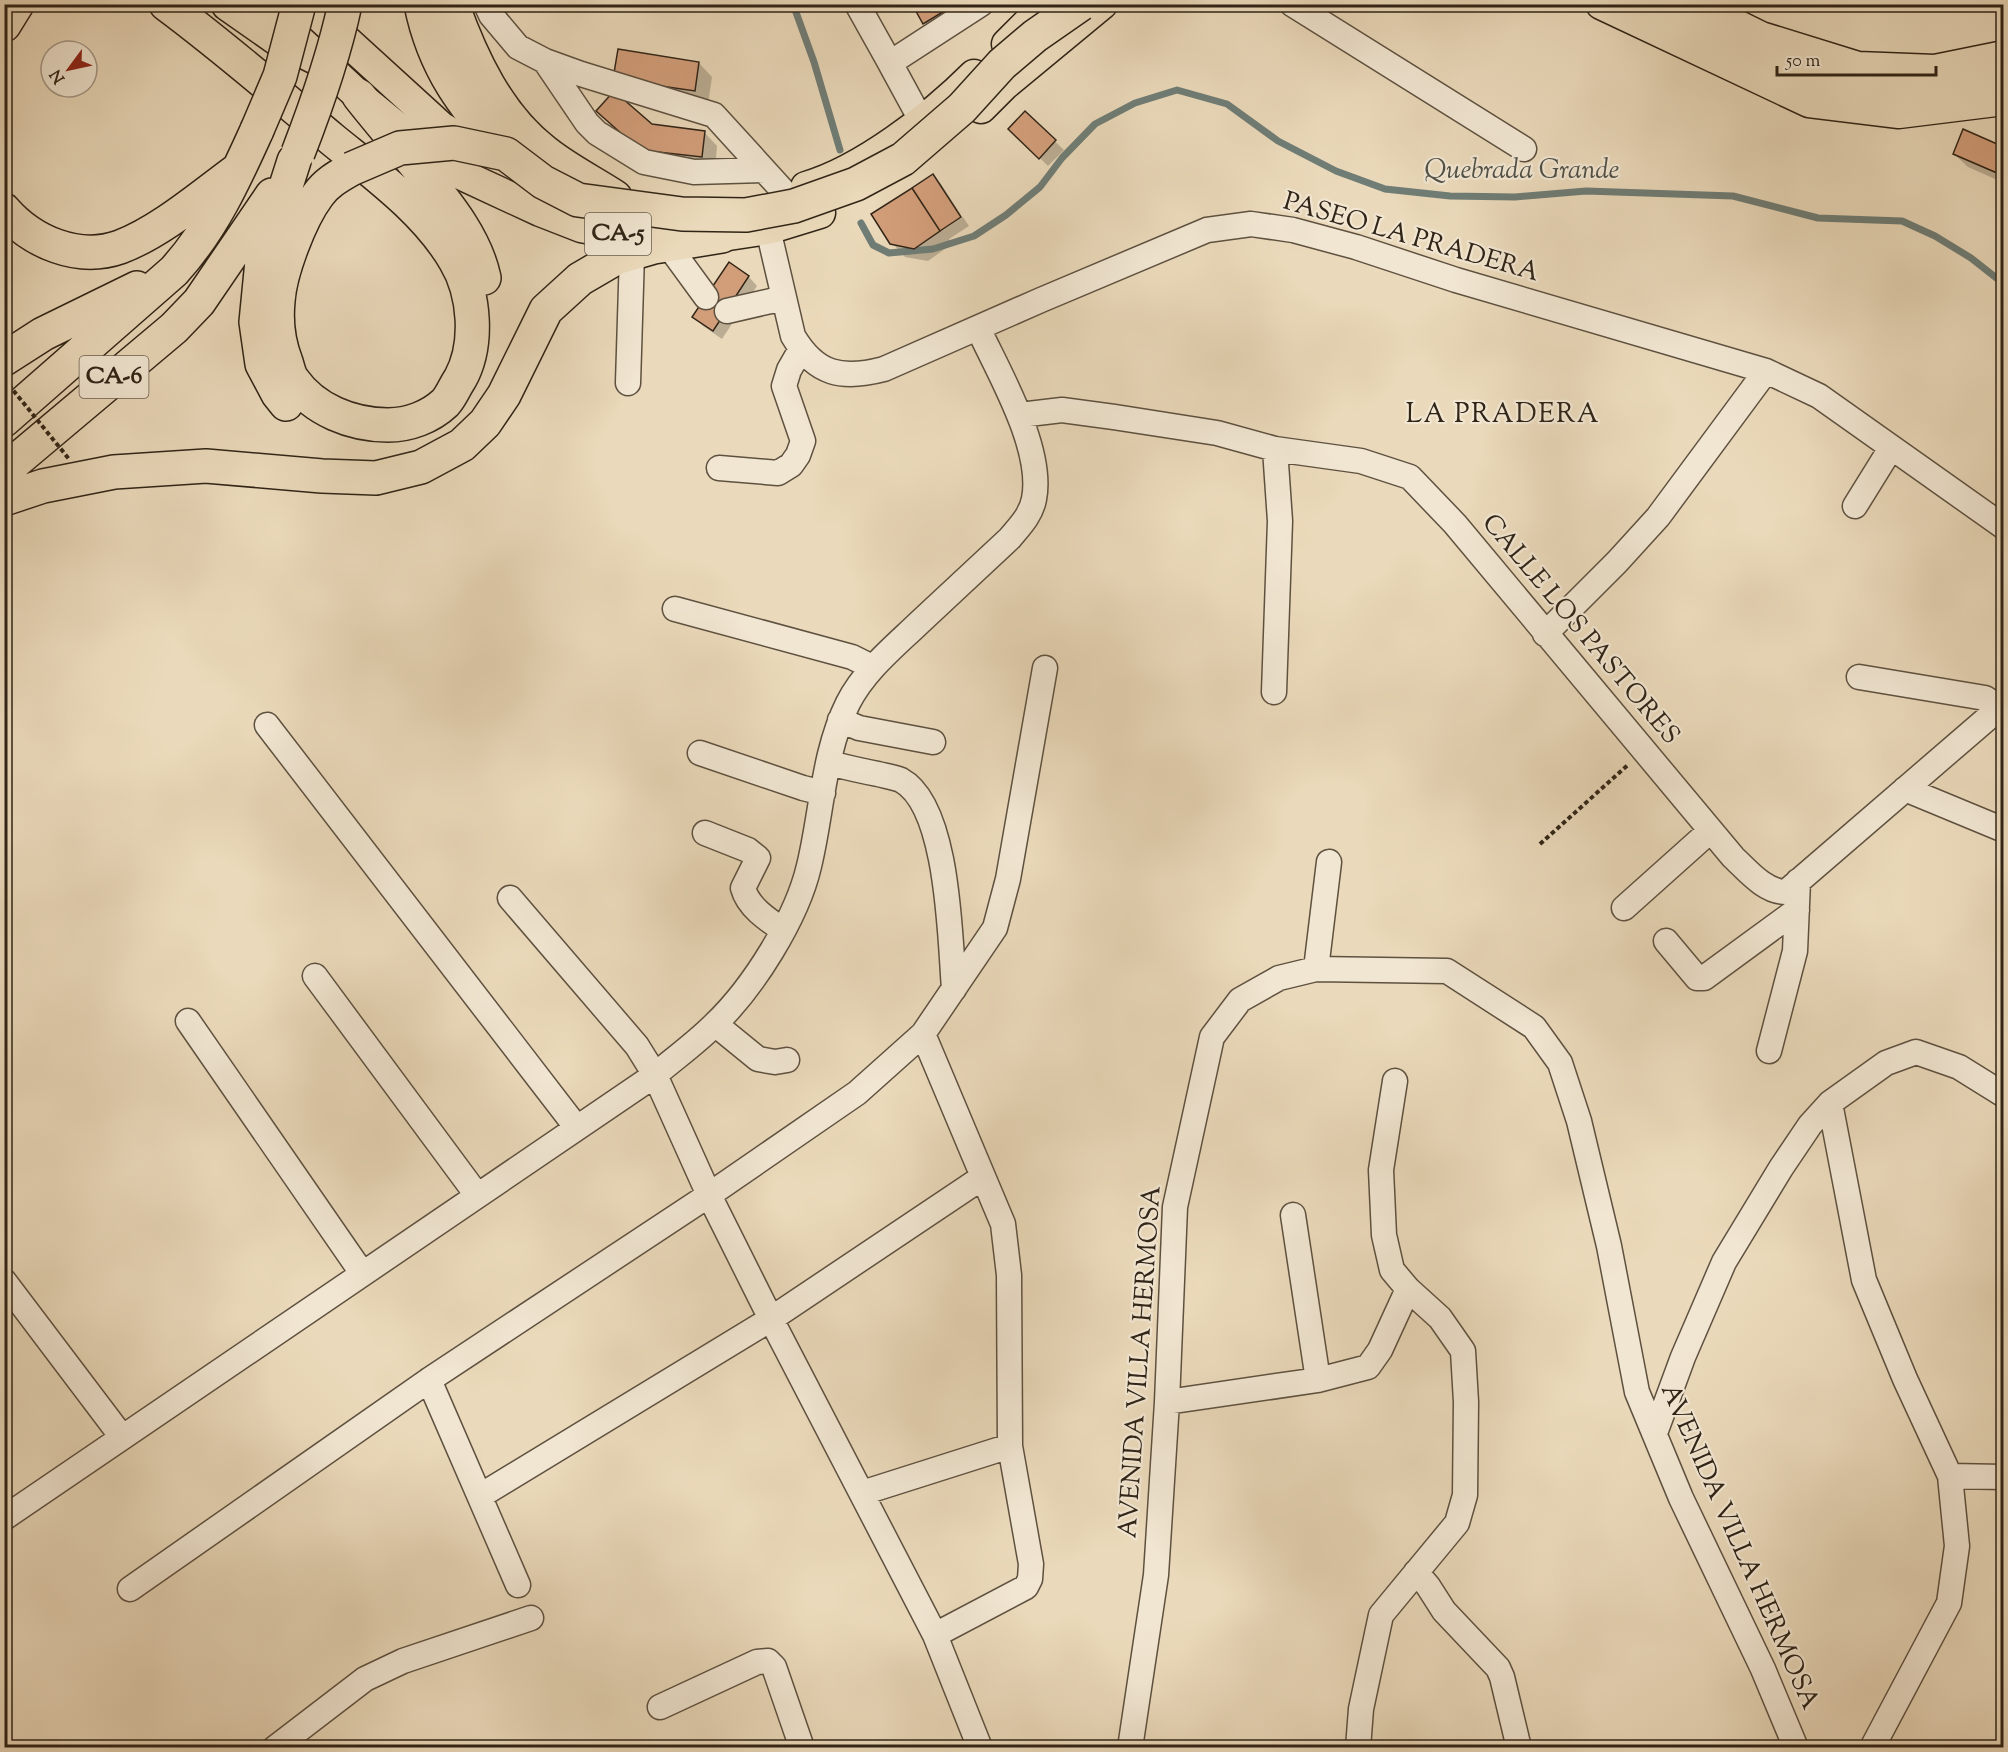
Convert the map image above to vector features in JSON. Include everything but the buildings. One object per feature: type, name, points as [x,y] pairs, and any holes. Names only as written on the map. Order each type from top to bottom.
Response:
[{"type":"highway","points":[[4,25],[17,4]]},
{"type":"highway","points":[[166,4],[239,61],[393,190],[433,228],[456,261],[470,306],[473,340],[464,372],[446,402],[422,419],[389,425],[351,421],[314,402],[292,379],[280,346],[278,301],[289,254],[318,194],[333,179],[351,169],[400,148],[453,143],[506,154]]},
{"type":"highway","points":[[228,4],[278,39],[319,59]]},
{"type":"highway","name":"CA-6","points":[[4,420],[174,271],[192,251],[236,176],[257,130],[280,76],[299,4]]},
{"type":"highway","name":"CA-6","points":[[4,471],[174,328],[199,302],[296,157],[320,96],[338,38],[345,4]]},
{"type":"highway","points":[[420,4],[426,28],[445,75],[472,116],[506,154],[543,182],[578,200],[682,214],[746,215],[794,206],[856,184],[903,159],[962,108],[1002,64],[1035,36],[1081,4]]},
{"type":"highway","points":[[452,4],[466,44],[486,84],[520,128],[544,152],[615,197]]},
{"type":"highway","points":[[1654,4],[1732,44],[1763,57],[1818,74],[1894,85],[1944,87],[2001,78]]},
{"type":"highway","points":[[296,157],[262,261],[256,322],[262,364],[278,394],[293,414],[315,429],[362,441],[398,444],[432,435],[456,415],[469,399],[486,369],[492,316],[482,267],[466,234],[438,193],[359,96]]},
{"type":"highway","points":[[4,210],[31,235],[59,249],[92,251],[119,247],[152,231],[236,176]]},
{"type":"highway","points":[[4,237],[20,250],[46,263],[78,271],[124,268],[178,234],[236,176]]},
{"type":"highway","points":[[4,499],[43,486],[114,472],[206,466],[322,476],[376,478],[421,467],[462,445],[485,423],[504,395],[546,310],[580,279],[616,258],[668,245],[722,236]]},
{"type":"highway","points":[[4,359],[43,334],[174,271]]},
{"type":"main road","name":"CA-5","points":[[260,4],[359,96],[420,146],[458,173],[540,212],[581,227],[628,236],[722,236],[768,229],[838,206],[912,170],[956,133],[1004,85],[1102,4]]},
{"type":"main road","points":[[306,4],[441,127],[492,158],[548,178],[615,197]]},
{"type":"main road","name":"CA-5","points":[[615,197],[676,203],[755,201],[820,183],[881,150],[921,120],[963,86],[1047,4]]},
{"type":"main road","points":[[1004,85],[1074,4]]},
{"type":"main road","points":[[1601,4],[1809,102],[1899,113],[2001,78]]},
{"type":"main road","points":[[1694,4],[1761,37],[1858,66],[1935,70],[2001,78]]},
{"type":"street","points":[[486,4],[491,15],[518,47],[545,61],[714,115],[785,193]]},
{"type":"street","points":[[857,4],[921,120]]},
{"type":"street","points":[[890,63],[981,4]]},
{"type":"street","points":[[1292,4],[1524,149]]},
{"type":"street","points":[[545,61],[592,128],[644,162],[694,172],[764,170]]},
{"type":"street","name":"PASEO LA PRADERA","points":[[768,229],[793,336],[811,361],[824,369],[844,374],[864,374],[884,369],[1207,230],[1251,224],[1293,231],[1356,247],[1455,280],[1766,371],[1819,396],[2004,527]]},
{"type":"street","points":[[668,245],[706,297]]},
{"type":"street","points":[[628,383],[632,254]]},
{"type":"street","points":[[727,310],[784,298]]},
{"type":"street","points":[[4,1518],[655,1075],[715,1024],[736,1001],[757,973],[796,906],[809,868],[829,763],[840,720],[849,701],[873,667],[1010,538],[1026,520],[1034,500],[1035,477],[1032,453],[1020,415],[978,328]]},
{"type":"street","points":[[719,468],[778,473],[791,465],[798,455],[803,441],[784,386],[789,370],[801,349]]},
{"type":"street","points":[[1545,634],[1658,517],[1766,371]]},
{"type":"street","name":"CALLE LOS PASTORES","points":[[1020,415],[1062,410],[1217,433],[1275,449],[1361,461],[1410,477],[1455,524],[1710,831],[1756,879],[1776,892],[1786,892],[2002,706]]},
{"type":"street","points":[[1855,506],[1891,448]]},
{"type":"street","points":[[1274,693],[1280,521],[1275,449]]},
{"type":"street","points":[[675,609],[852,657],[873,667]]},
{"type":"street","points":[[130,1589],[429,1380],[709,1195],[857,1093],[923,1034],[995,928],[1008,879],[1045,668]]},
{"type":"street","points":[[1859,677],[1985,698],[2002,706]]},
{"type":"street","points":[[840,720],[859,728],[933,742]]},
{"type":"street","points":[[267,725],[577,1128]]},
{"type":"street","points":[[700,753],[823,793]]},
{"type":"street","points":[[829,763],[899,779],[911,787],[924,808],[940,851],[954,989]]},
{"type":"street","points":[[1905,789],[2004,830]]},
{"type":"street","points":[[1624,908],[1710,831]]},
{"type":"street","points":[[705,833],[754,853],[758,858],[742,888],[745,896],[764,917],[783,930]]},
{"type":"street","points":[[1316,969],[1329,862]]},
{"type":"street","points":[[1769,1051],[1795,951],[1798,881]]},
{"type":"street","points":[[510,898],[637,1046],[655,1075],[709,1195],[935,1635],[980,1748]]},
{"type":"street","points":[[1666,941],[1697,978],[1704,978],[1797,910]]},
{"type":"street","name":"AVENIDA VILLA HERMOSA","points":[[1130,1748],[1156,1575],[1167,1402],[1175,1207],[1212,1037],[1239,1000],[1279,978],[1316,969],[1447,971],[1534,1027],[1560,1063],[1579,1121],[1609,1246],[1638,1392],[1680,1498],[1763,1670],[1796,1748]]},
{"type":"street","points":[[315,976],[477,1196]]},
{"type":"street","points":[[188,1021],[362,1274]]},
{"type":"street","points":[[715,1024],[758,1059],[775,1062],[787,1060]]},
{"type":"street","points":[[923,1034],[1004,1224],[1009,1275],[1010,1446],[1031,1564],[1030,1579],[1026,1587],[935,1635]]},
{"type":"street","points":[[1655,1433],[1683,1357],[1724,1262],[1781,1168],[1810,1125],[1830,1103],[1886,1063],[1916,1053],[1959,1067],[2004,1095]]},
{"type":"street","points":[[1358,1748],[1361,1708],[1382,1615],[1457,1523],[1465,1495],[1466,1402],[1463,1351],[1440,1318],[1408,1289],[1392,1270],[1384,1235],[1381,1170],[1395,1081]]},
{"type":"street","points":[[1830,1103],[1864,1280],[1905,1379],[1950,1476],[1957,1546],[1948,1603],[1872,1748]]},
{"type":"street","points":[[480,1496],[771,1319],[983,1177]]},
{"type":"street","points":[[1293,1215],[1318,1380]]},
{"type":"street","points":[[4,1281],[123,1437]]},
{"type":"street","points":[[1167,1402],[1318,1380],[1368,1367],[1380,1350],[1408,1289]]},
{"type":"street","points":[[429,1380],[518,1585]]},
{"type":"street","points":[[862,1493],[1010,1446]]},
{"type":"street","points":[[1950,1476],[2004,1477]]},
{"type":"street","points":[[1416,1572],[1444,1611],[1498,1668],[1519,1748]]},
{"type":"street","points":[[275,1748],[365,1679],[403,1661],[531,1618]]},
{"type":"street","points":[[660,1707],[757,1662],[768,1661],[774,1667],[802,1748]]},
{"type":"path","points":[[4,379],[69,459]]},
{"type":"path","points":[[1540,844],[1628,766],[1642,750]]},
{"type":"waterway","name":"Quebrada Grande","points":[[793,4],[814,62],[840,150]]},
{"type":"waterway","name":"Quebrada Grande","points":[[861,223],[873,245],[889,253],[933,249],[974,236],[1006,215],[1040,187],[1062,158],[1095,124],[1135,103],[1177,90],[1227,104],[1278,141],[1336,171],[1385,189],[1450,196],[1515,197],[1586,191],[1733,196],[1818,218],[1902,221],[1935,236],[1971,258],[2004,284]]},
{"type":"district","name":"LA PRADERA","points":[[1503,415]]}]
